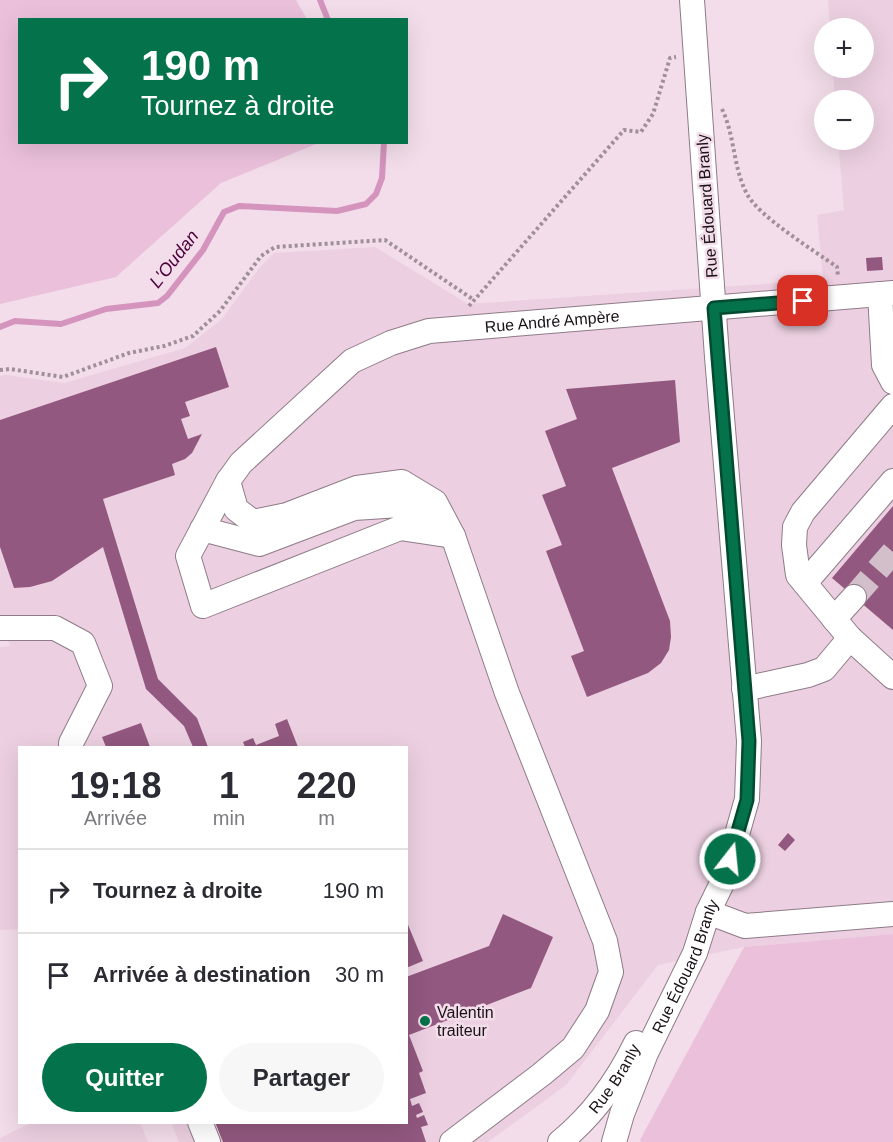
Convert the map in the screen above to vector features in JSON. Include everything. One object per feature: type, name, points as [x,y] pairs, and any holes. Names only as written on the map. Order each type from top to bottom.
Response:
[{"type":"street","name":"Rue Édouard Branly","points":[[614,1141],[646,1053],[695,953],[708,912],[725,877],[747,800],[749,741],[692,0]]},
{"type":"street","name":"Rue André Ampère","points":[[453,536],[400,528],[203,606],[188,556],[228,481],[242,463],[352,361],[391,343],[429,331],[448,329],[886,294]]},
{"type":"street","points":[[886,294],[884,365],[893,382]]},
{"type":"street","points":[[893,406],[803,512],[795,527],[794,544],[798,575],[850,638],[893,677]]},
{"type":"street","points":[[228,481],[236,509],[253,522],[287,515],[357,488],[402,482],[435,502],[453,536],[507,693],[605,941],[611,972],[597,1011],[573,1048],[452,1142]]},
{"type":"street","points":[[805,583],[893,481]]},
{"type":"street","points":[[202,529],[259,544],[354,508],[400,505],[453,536]]},
{"type":"street","points":[[834,619],[854,597]]},
{"type":"street","points":[[2,628],[55,628],[83,643],[100,686],[70,743],[71,746]]},
{"type":"street","points":[[744,689],[808,675],[824,669],[850,638]]},
{"type":"street","points":[[708,912],[744,926],[893,914]]},
{"type":"street","name":"Rue Branly","points":[[560,1142],[572,1132],[611,1087],[631,1055],[684,948],[708,912]]},
{"type":"street","points":[[201,1124],[208,1142]]},
{"type":"path","points":[[448,329],[624,130],[641,132],[653,114],[670,58],[695,53]]},
{"type":"path","points":[[718,100],[727,119],[738,169],[747,195],[761,212],[837,267],[840,298]]},
{"type":"path","points":[[0,370],[10,369],[63,377],[129,353],[164,346],[193,336],[220,310],[261,256],[275,247],[385,240],[474,300]]},
{"type":"shaded area","points":[[0,0],[296,0],[306,18],[18,18],[18,144],[316,144],[221,183],[116,277],[0,304]]},
{"type":"shaded area","points":[[828,0],[893,0],[893,934],[744,947],[658,965],[566,1085],[488,1142],[179,1142],[172,1124],[408,1124],[408,746],[18,746],[18,929],[0,930],[0,647],[10,646],[0,618],[0,376],[64,383],[185,348],[222,319],[260,267],[274,253],[375,247],[468,304],[823,280],[817,215],[844,210],[839,150],[874,150],[874,90],[834,90],[834,78],[874,78],[874,18],[829,18]]},
{"type":"shaded area","points":[[893,934],[893,1142],[641,1142],[640,1140],[744,947]]},
{"type":"shaded area","points":[[29,1124],[141,1124],[148,1142],[0,1142],[0,1138]]},
{"type":"building","points":[[882,257],[883,270],[867,271],[866,258]]},
{"type":"building","points":[[216,347],[229,387],[185,402],[190,416],[181,419],[188,439],[202,434],[192,453],[185,459],[172,464],[175,475],[103,499],[158,679],[197,718],[208,746],[193,746],[184,726],[146,689],[103,547],[52,581],[30,587],[14,588],[0,547],[0,420]]},
{"type":"building","points":[[675,380],[680,442],[612,468],[670,621],[669,650],[661,663],[648,673],[587,697],[571,656],[584,651],[546,551],[562,545],[542,495],[566,486],[545,431],[577,419],[566,389]]},
{"type":"building","points":[[893,506],[893,630],[832,578]]},
{"type":"building","points":[[287,719],[298,746],[245,746],[243,742],[253,738],[256,745],[279,736],[275,724]]},
{"type":"building","points":[[141,723],[150,746],[106,746],[102,737]]},
{"type":"building","points":[[788,833],[795,840],[785,851],[778,845]]},
{"type":"building","name":"Valentin traiteur","points":[[503,914],[553,937],[531,988],[409,1035],[423,1071],[419,1073],[426,1093],[410,1099],[412,1106],[419,1103],[423,1112],[416,1115],[417,1118],[424,1115],[428,1125],[421,1127],[426,1142],[223,1142],[216,1124],[408,1124],[408,976],[489,946]]},
{"type":"building","points":[[408,925],[423,961],[408,967]]},
{"type":"waterway","name":"L'Oudan","points":[[320,0],[327,18]]},
{"type":"waterway","name":"L'Oudan","points":[[0,327],[15,321],[61,324],[106,309],[158,303],[167,296],[203,250],[224,212],[239,206],[337,211],[366,204],[376,194],[382,178],[384,144]]},
{"type":"tunnel","points":[[854,597],[893,552]]},
{"type":"place","name":"Valentin traiteur","points":[[425,1021]]},
{"type":"route","points":[[730,859],[747,800],[749,741],[714,308],[803,301]]}]
